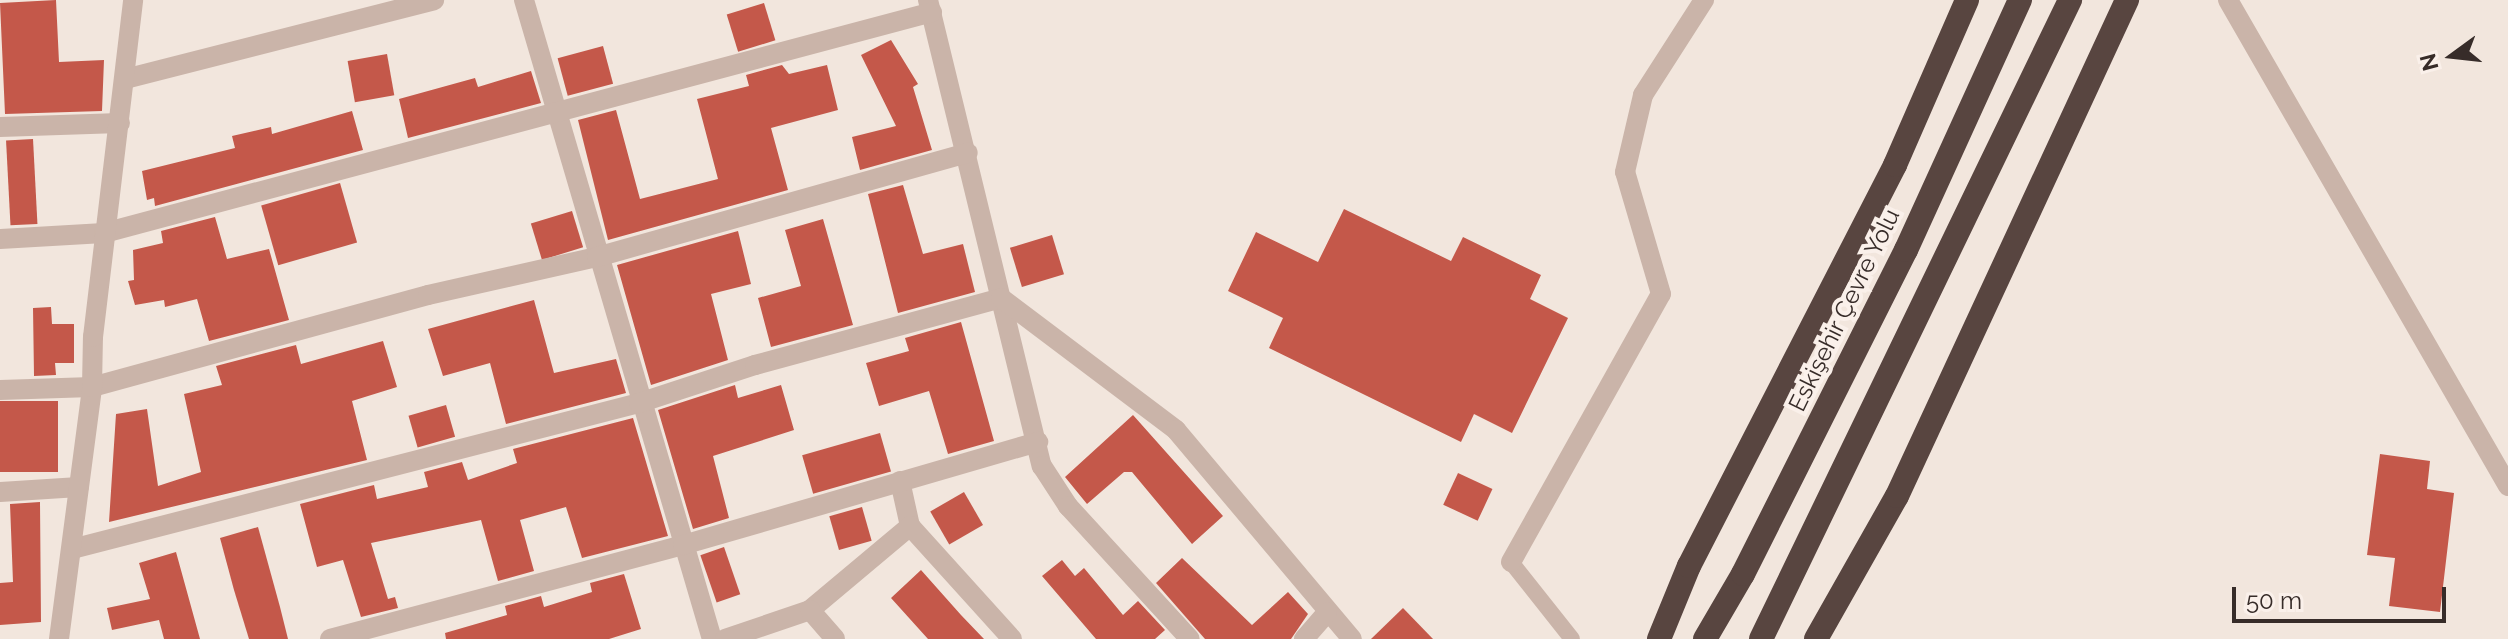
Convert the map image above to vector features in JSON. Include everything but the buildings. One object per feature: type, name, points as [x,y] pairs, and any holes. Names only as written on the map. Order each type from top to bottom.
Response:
[{"type":"highway","points":[[1659,639],[1689,566],[1895,165],[1967,0]]},
{"type":"highway","name":"Eskişehir Çevre Yolu","points":[[1705,639],[1743,574],[1906,250],[2020,0]]},
{"type":"highway","points":[[1761,639],[2070,0]]},
{"type":"highway","points":[[1816,639],[1897,496],[2127,0]]},
{"type":"street","points":[[59,639],[92,387],[104,233],[133,0]]},
{"type":"street","points":[[125,79],[434,0]]},
{"type":"street","points":[[524,0],[639,403],[712,639]]},
{"type":"street","points":[[1511,562],[1661,294],[1625,172],[1643,95],[1704,0]]},
{"type":"street","points":[[2228,0],[2508,486]]},
{"type":"street","points":[[0,239],[104,233],[930,6],[1042,466],[1068,506],[1190,639]]},
{"type":"street","points":[[0,127],[120,123]]},
{"type":"street","points":[[0,390],[92,387],[428,295],[597,257],[968,153]]},
{"type":"street","points":[[72,549],[639,403],[755,365],[1001,298]]},
{"type":"street","points":[[1001,298],[1176,430],[1352,639]]},
{"type":"street","points":[[330,639],[683,545],[1038,442]]},
{"type":"street","points":[[900,481],[910,526],[1012,639]]},
{"type":"street","points":[[0,492],[79,487]]},
{"type":"street","points":[[725,639],[810,610],[910,526]]},
{"type":"street","points":[[810,610],[835,639]]},
{"type":"street","points":[[1304,639],[1327,613]]},
{"type":"lane","points":[[1511,562],[1572,639]]}]
